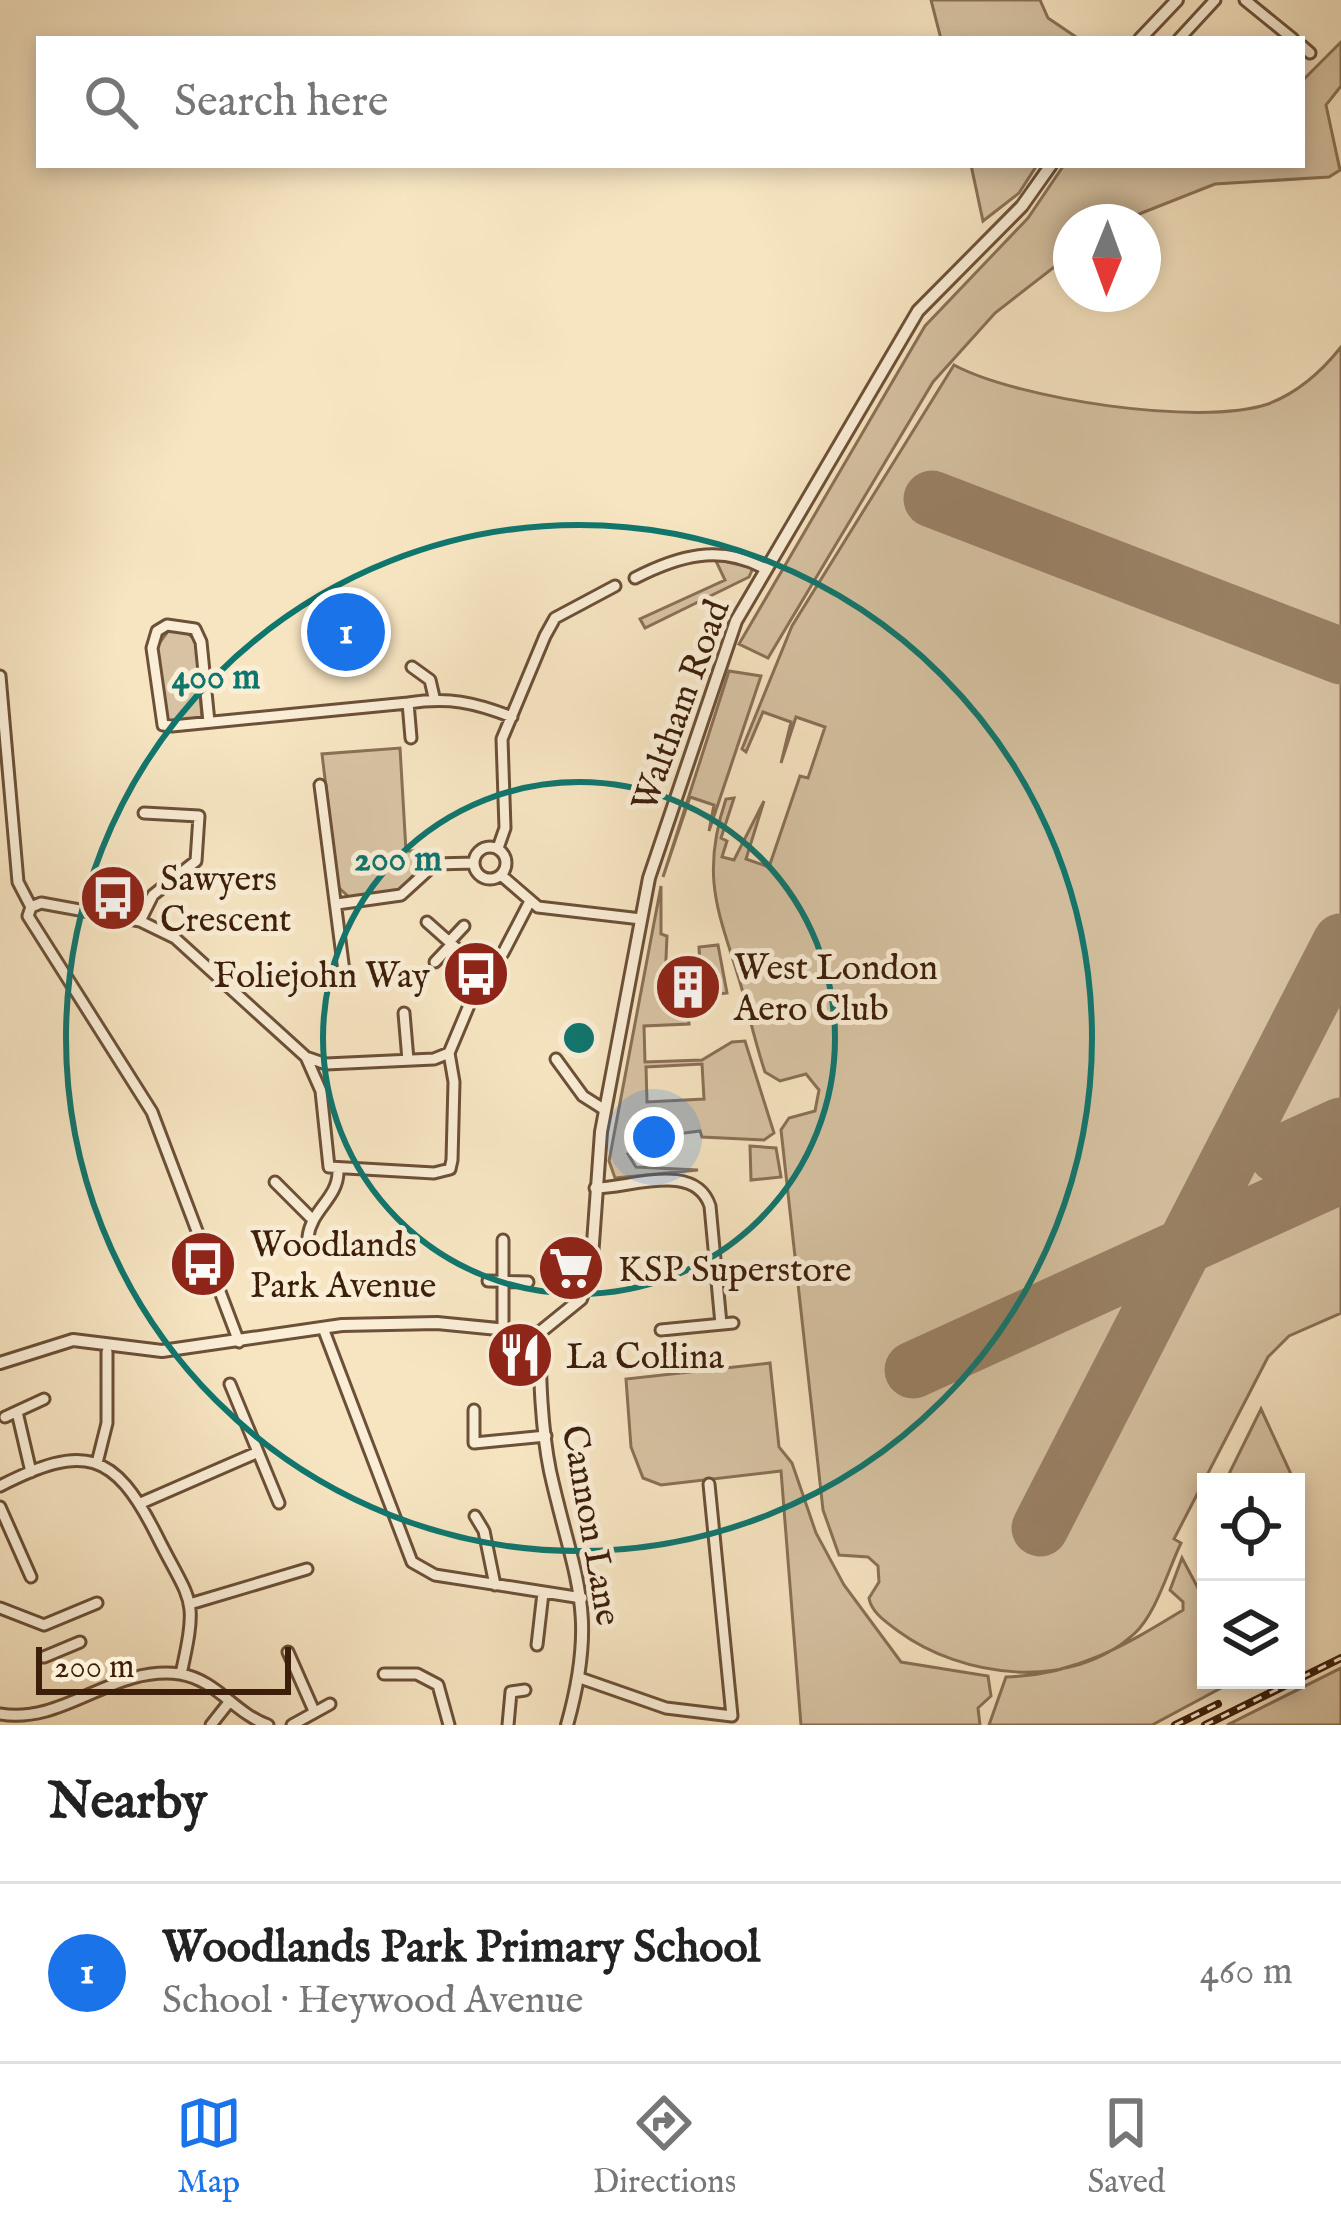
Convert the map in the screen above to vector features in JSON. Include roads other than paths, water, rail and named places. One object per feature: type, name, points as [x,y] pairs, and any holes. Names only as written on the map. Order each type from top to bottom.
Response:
[{"type":"street","points":[[1144,36],[1177,0]]},
{"type":"street","points":[[1182,36],[1215,0]]},
{"type":"street","points":[[1245,0],[1289,36]]},
{"type":"street","name":"Waltham Road","points":[[539,1333],[580,1299],[592,1271],[595,1188],[605,1110],[649,878],[736,621],[918,311],[1022,206],[1049,168]]},
{"type":"street","points":[[635,578],[673,559],[699,554],[728,555],[764,568]]},
{"type":"street","points":[[498,848],[506,828],[500,752],[555,618],[615,586]]},
{"type":"street","points":[[208,722],[201,642],[195,629],[167,625],[157,631],[152,647],[163,725],[172,726],[408,703],[434,697],[468,701],[512,717]]},
{"type":"street","points":[[412,667],[430,680],[434,697]]},
{"type":"street","points":[[0,676],[18,882],[29,912],[152,1112],[239,1342]]},
{"type":"street","points":[[408,703],[411,738]]},
{"type":"street","points":[[320,785],[337,904],[337,967],[345,979]]},
{"type":"street","points":[[306,800],[322,799]]},
{"type":"street","points":[[140,921],[153,895],[196,861],[199,816],[144,813]]},
{"type":"street","points":[[474,862],[482,849],[498,848]]},
{"type":"street","points":[[498,848],[506,861],[501,875]]},
{"type":"street","points":[[337,904],[401,895],[435,864],[474,862]]},
{"type":"street","points":[[474,862],[486,878],[501,875]]},
{"type":"street","points":[[501,875],[529,903],[641,919]]},
{"type":"street","points":[[29,912],[41,903],[140,921],[175,938],[212,967],[306,1057],[316,1078],[326,1162],[338,1172],[450,1168]]},
{"type":"street","points":[[458,1180],[450,1168],[454,1082],[449,1053],[483,972],[503,952],[529,903]]},
{"type":"street","points":[[427,922],[483,972]]},
{"type":"street","points":[[435,962],[464,926]]},
{"type":"street","points":[[404,1013],[408,1060]]},
{"type":"street","points":[[306,1057],[326,1064],[449,1053]]},
{"type":"street","points":[[556,1058],[583,1096],[605,1110]]},
{"type":"street","points":[[316,1078],[326,1064]]},
{"type":"street","points":[[308,1237],[310,1217],[338,1183],[338,1172]]},
{"type":"street","points":[[595,1188],[684,1180],[705,1192],[727,1324],[662,1330]]},
{"type":"street","points":[[275,1182],[310,1217]]},
{"type":"street","points":[[502,1240],[503,1329]]},
{"type":"street","points":[[488,1281],[528,1282]]},
{"type":"street","points":[[0,1363],[73,1340],[162,1351],[323,1328],[437,1323],[539,1333]]},
{"type":"street","points":[[323,1328],[412,1562],[435,1575],[582,1598]]},
{"type":"street","name":"Cannon Lane","points":[[539,1333],[546,1436],[582,1598],[580,1678],[567,1725]]},
{"type":"street","points":[[97,1463],[113,1371],[107,1352]]},
{"type":"street","points":[[230,1384],[279,1503]]},
{"type":"street","points":[[5,1417],[44,1399]]},
{"type":"street","points":[[474,1410],[470,1447],[546,1436]]},
{"type":"street","points":[[17,1412],[31,1472]]},
{"type":"street","points":[[141,1503],[256,1453]]},
{"type":"street","points":[[0,1486],[71,1459],[97,1463],[129,1483],[194,1603],[181,1674]]},
{"type":"street","points":[[580,1678],[666,1708],[732,1716],[709,1484]]},
{"type":"street","points":[[0,1507],[31,1577]]},
{"type":"street","points":[[475,1516],[484,1531],[495,1585]]},
{"type":"street","points":[[194,1603],[307,1568]]},
{"type":"street","points":[[537,1645],[543,1593]]},
{"type":"street","points":[[0,1607],[44,1625],[97,1603]]},
{"type":"street","points":[[44,1625],[49,1655],[80,1642]]},
{"type":"street","points":[[288,1652],[314,1712]]},
{"type":"street","points":[[0,1714],[23,1720],[43,1717],[117,1681],[181,1674],[212,1685],[249,1719],[268,1725]]},
{"type":"street","points":[[384,1674],[418,1674],[438,1685],[449,1725]]},
{"type":"street","points":[[508,1725],[511,1692],[525,1690]]},
{"type":"street","points":[[212,1725],[230,1700]]},
{"type":"street","points":[[292,1725],[330,1704]]},
{"type":"railway","points":[[1205,1725],[1341,1658]]},
{"type":"railway","points":[[1175,1725],[1218,1704]]},
{"type":"place","name":"Woodlands Park Primary School","points":[[346,632]]},
{"type":"place","name":"Sawyers Crescent","points":[[113,898]]},
{"type":"place","name":"Foliejohn Way","points":[[476,974]]},
{"type":"place","name":"West London Aero Club","points":[[688,987]]},
{"type":"place","name":"Woodlands Park Avenue","points":[[203,1264]]},
{"type":"place","name":"KSP Superstore","points":[[571,1268]]},
{"type":"place","name":"La Collina","points":[[520,1355]]}]
